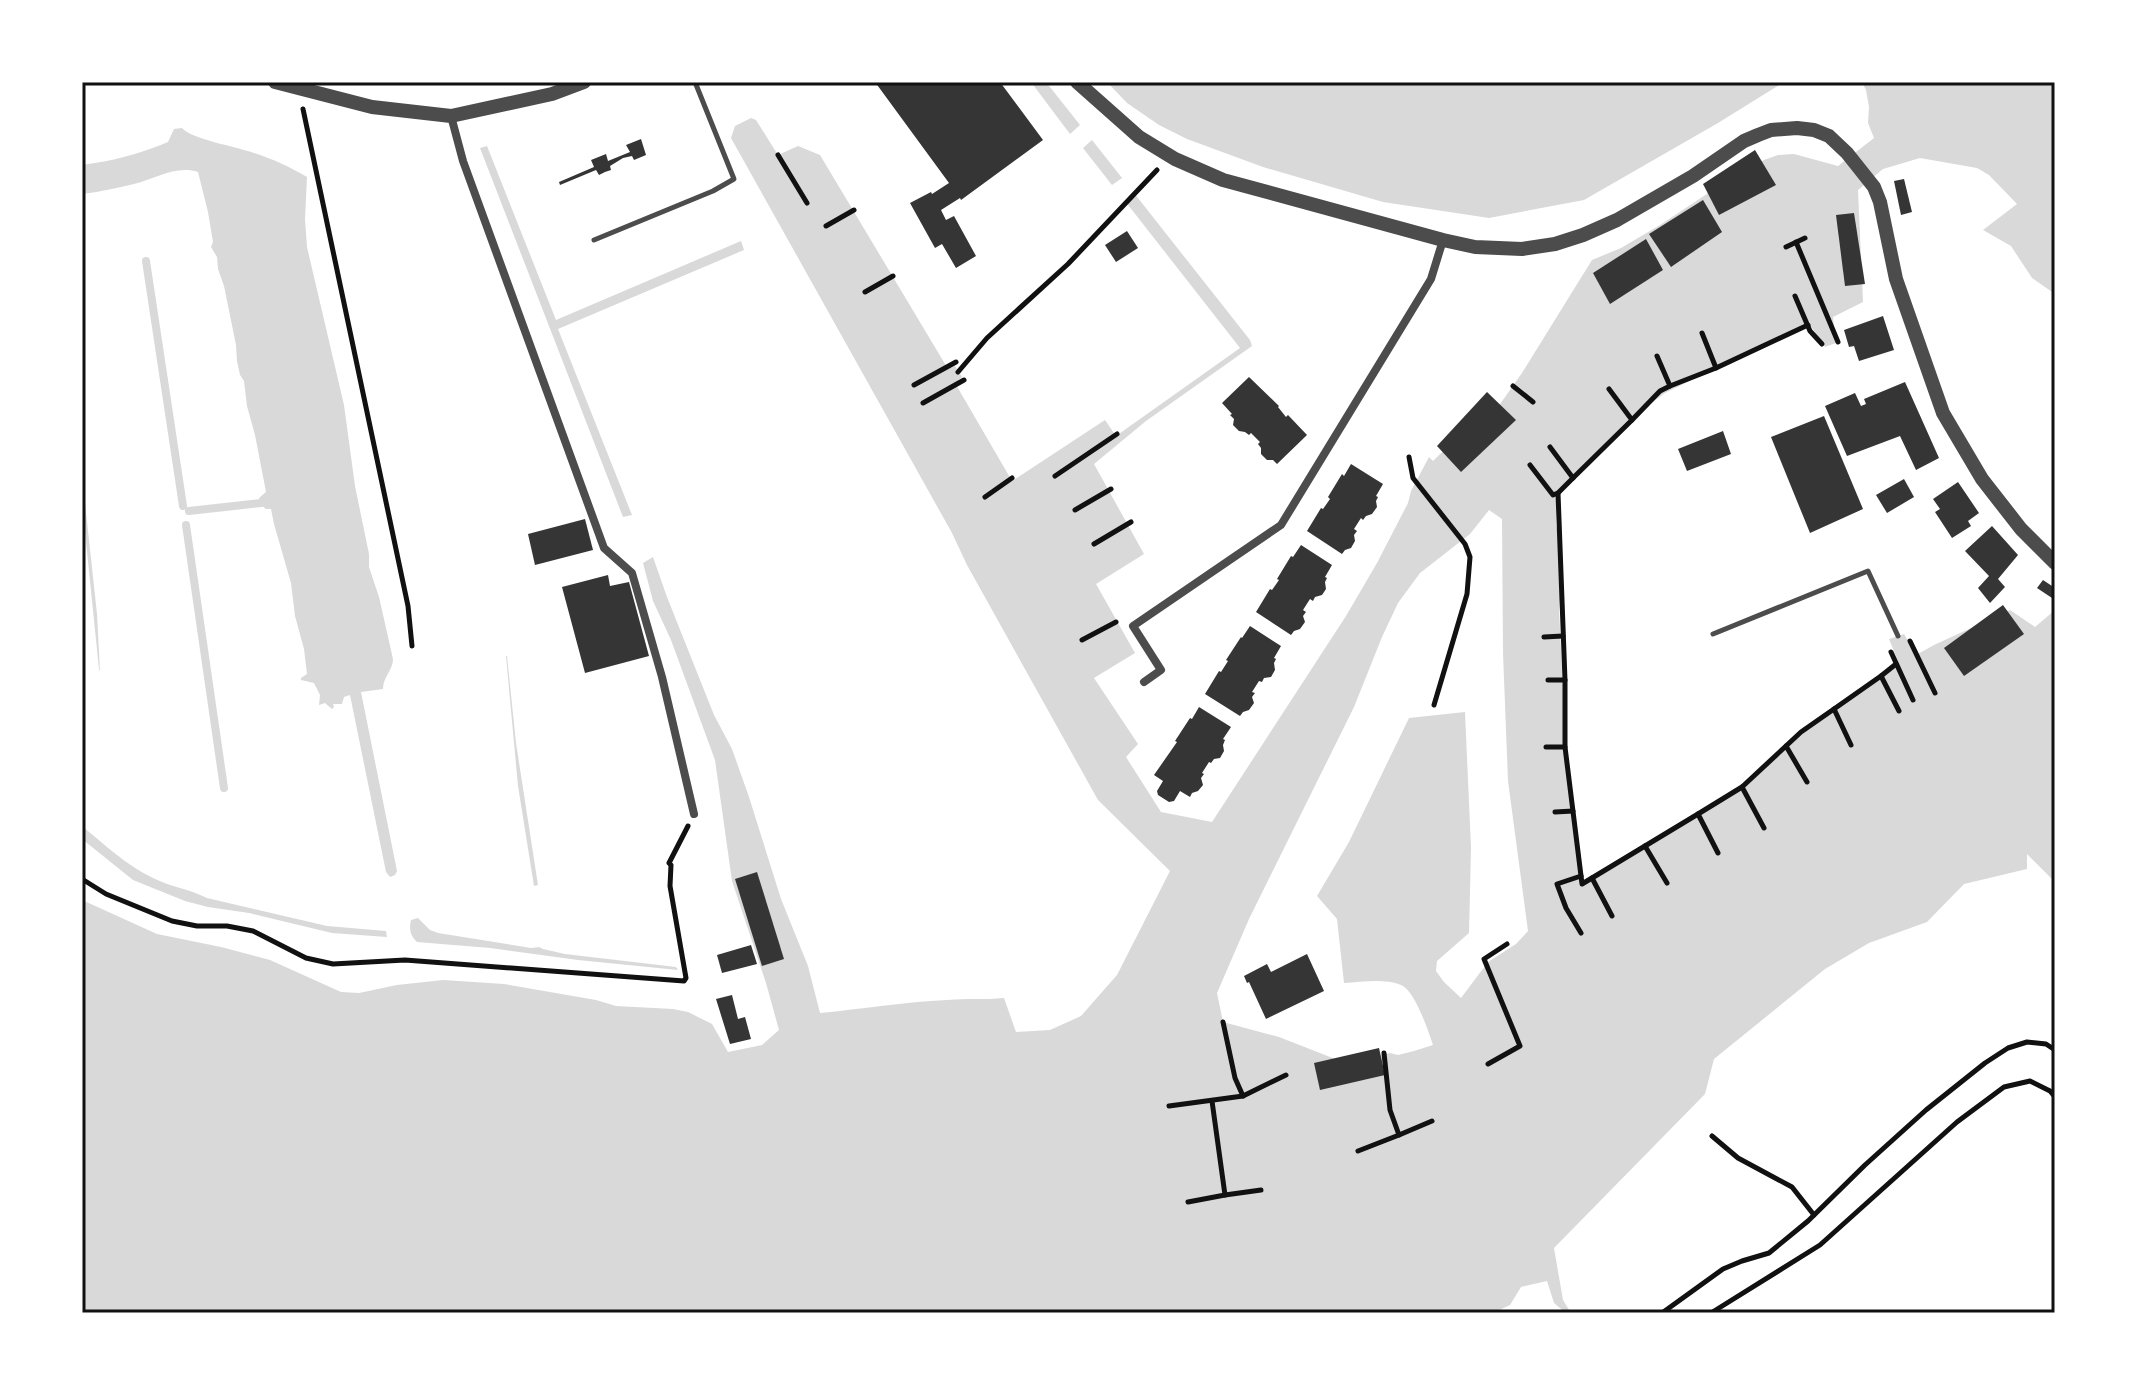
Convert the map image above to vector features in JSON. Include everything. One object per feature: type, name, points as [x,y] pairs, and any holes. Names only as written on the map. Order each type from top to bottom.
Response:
[{"type":"street","points":[[275,82],[372,107],[451,116],[552,94],[584,82]]},
{"type":"street","points":[[1077,82],[1139,137],[1175,159],[1223,180],[1475,247],[1522,249],[1555,244],[1583,235],[1630,213],[1744,141],[1771,130],[1797,128],[1829,136],[1874,187],[1896,279],[1943,413],[1982,479],[2021,529],[2055,563]]},
{"type":"street","points":[[451,116],[463,161],[604,548],[632,573],[662,677],[694,814]]},
{"type":"street","points":[[1144,682],[1161,670],[1133,626],[1281,525],[1431,279],[1443,240]]},
{"type":"lane","points":[[594,240],[713,191],[734,179],[695,82]]},
{"type":"lane","points":[[1713,634],[1868,571],[1898,636]]},
{"type":"path","points":[[298,88],[408,606],[412,646]]},
{"type":"path","points":[[778,155],[807,203]]},
{"type":"path","points":[[958,372],[987,338],[1068,264],[1139,189]]},
{"type":"path","points":[[826,226],[854,210]]},
{"type":"path","points":[[1786,247],[1805,238]]},
{"type":"path","points":[[1796,242],[1838,342]]},
{"type":"path","points":[[865,292],[893,276]]},
{"type":"path","points":[[1795,296],[1808,325],[1822,344]]},
{"type":"path","points":[[1530,465],[1553,495],[1558,493],[1660,391],[1808,325]]},
{"type":"path","points":[[1702,333],[1716,368]]},
{"type":"path","points":[[1657,356],[1670,386]]},
{"type":"path","points":[[914,385],[956,362]]},
{"type":"path","points":[[923,403],[964,380]]},
{"type":"path","points":[[1513,386],[1533,402]]},
{"type":"path","points":[[1609,389],[1632,420]]},
{"type":"path","points":[[1055,476],[1117,434]]},
{"type":"path","points":[[1550,447],[1573,478]]},
{"type":"path","points":[[1409,457],[1413,478],[1465,544],[1470,557],[1467,594],[1434,705]]},
{"type":"path","points":[[985,497],[1012,478]]},
{"type":"path","points":[[1075,510],[1111,489]]},
{"type":"path","points":[[1558,493],[1565,747],[1582,884],[1742,787],[1801,732],[1896,663]]},
{"type":"path","points":[[1094,544],[1131,522]]},
{"type":"path","points":[[1082,640],[1117,622]]},
{"type":"path","points":[[1906,633],[1935,693]]},
{"type":"path","points":[[1544,637],[1563,636]]},
{"type":"path","points":[[1891,652],[1913,700]]},
{"type":"path","points":[[1881,676],[1899,711]]},
{"type":"path","points":[[1548,680],[1565,680]]},
{"type":"path","points":[[1834,709],[1851,745]]},
{"type":"path","points":[[1786,746],[1807,782]]},
{"type":"path","points":[[1546,747],[1565,747]]},
{"type":"path","points":[[1742,787],[1764,828]]},
{"type":"path","points":[[1555,812],[1573,811]]},
{"type":"path","points":[[82,879],[114,898],[172,921],[253,931],[306,958],[333,964],[405,960],[684,981],[684,958],[670,886],[669,863],[694,814]]},
{"type":"path","points":[[1698,814],[1718,853]]},
{"type":"path","points":[[1645,846],[1667,883]]},
{"type":"path","points":[[1581,876],[1557,884],[1566,908],[1581,933]]},
{"type":"path","points":[[1592,878],[1612,916]]},
{"type":"path","points":[[1488,1064],[1520,1046],[1484,959],[1507,944]]},
{"type":"path","points":[[1223,1022],[1235,1078],[1243,1096]]},
{"type":"path","points":[[1662,1313],[1723,1269],[1769,1253],[1926,1110],[1985,1063],[2008,1048],[2027,1042],[2046,1044],[2055,1050]]},
{"type":"path","points":[[1384,1053],[1390,1110],[1399,1135]]},
{"type":"path","points":[[1169,1106],[1243,1096],[1286,1075]]},
{"type":"path","points":[[1711,1313],[1820,1245],[1957,1122],[2004,1087],[2030,1081],[2055,1097]]},
{"type":"path","points":[[1212,1101],[1225,1195]]},
{"type":"path","points":[[1358,1151],[1432,1121]]},
{"type":"path","points":[[1712,1136],[1738,1158],[1792,1187],[1814,1215]]},
{"type":"path","points":[[1188,1202],[1261,1190]]},
{"type":"shaded area","points":[[1031,82],[1046,82],[1080,125],[1070,134]]},
{"type":"shaded area","points":[[1107,82],[1784,82],[1584,200],[1489,218],[1383,202],[1263,167],[1187,139],[1159,125],[1127,103]]},
{"type":"shaded area","points":[[1862,82],[2055,82],[2055,294],[2032,278],[2011,246],[1983,230],[2017,204],[1989,175],[1977,168],[1920,158],[1883,169],[1858,190],[1863,302],[1833,317],[1836,343],[1825,347],[1810,325],[1665,393],[1642,410],[1557,491],[1556,524],[1563,564],[1559,610],[1565,733],[1584,880],[1752,781],[1810,723],[1898,661],[1889,639],[1904,634],[1916,655],[2010,610],[2035,627],[2055,610],[2055,882],[2027,854],[2027,869],[1964,884],[1927,922],[1869,943],[1825,969],[1714,1059],[1705,1094],[1554,1248],[1563,1300],[1571,1313],[1566,1313],[1554,1303],[1547,1281],[1521,1287],[1510,1305],[1493,1313],[82,1313],[82,900],[157,934],[270,960],[341,992],[359,993],[443,980],[504,984],[616,1006],[673,1009],[688,1012],[712,1024],[728,1052],[762,1045],[779,1030],[732,881],[715,760],[671,640],[653,601],[643,563],[653,557],[714,715],[732,749],[781,899],[808,966],[820,1013],[931,1001],[1004,998],[1016,1032],[1050,1030],[1081,1016],[1117,975],[1170,871],[1098,800],[731,138],[735,126],[751,118],[756,120],[778,155],[798,146],[820,155],[948,369],[955,366],[962,377],[955,383],[1012,481],[1105,420],[1116,436],[1240,348],[1125,201],[1134,193],[1250,340],[1252,346],[1146,421],[1094,464],[1144,554],[1096,584],[1135,653],[1094,678],[1138,744],[1126,757],[1161,812],[1212,822],[1346,616],[1377,563],[1429,457],[1433,461],[1491,404],[1498,407],[1592,260],[1621,248],[1764,160],[1794,154],[1838,166],[1874,138],[1868,123],[1866,90]],"holes":[[[1489,510],[1502,519],[1508,781],[1528,931],[1516,944],[1488,962],[1461,998],[1436,971],[1437,961],[1469,933],[1471,848],[1465,712],[1409,718],[1349,842],[1317,896],[1337,919],[1344,983],[1380,981],[1401,985],[1416,1003],[1433,1045],[1348,1064],[1279,1037],[1223,1022],[1217,993],[1249,919],[1354,707],[1398,603],[1420,573],[1470,534]]]},
{"type":"shaded area","points":[[182,128],[205,139],[268,158],[307,177],[307,247],[344,405],[369,567],[393,659],[383,689],[361,692],[397,871],[390,877],[386,872],[350,695],[344,697],[342,704],[333,704],[332,709],[325,703],[319,705],[320,695],[314,683],[301,680],[307,674],[291,583],[271,509],[261,505],[259,498],[266,492],[224,286],[217,257],[211,247],[213,242],[208,212],[198,172],[174,171],[134,184],[82,194],[82,165],[126,156],[168,142],[174,129]]},
{"type":"shaded area","points":[[1092,140],[1122,178],[1112,185],[1083,148]]},
{"type":"shaded area","points":[[487,146],[556,320],[741,241],[744,250],[558,329],[632,515],[623,517],[480,148]]},
{"type":"shaded area","points":[[82,475],[97,614],[100,672],[82,503]]},
{"type":"shaded area","points":[[506,656],[538,885],[534,886],[518,786]]},
{"type":"shaded area","points":[[82,826],[134,867],[166,884],[207,898],[327,926],[386,931],[387,937],[332,933],[185,901],[133,880],[82,839]]},
{"type":"shaded area","points":[[418,918],[438,933],[539,947],[565,954],[676,967],[678,970],[417,942],[411,935],[410,926],[411,920]]},
{"type":"building","points":[[875,82],[1000,82],[1043,140],[961,200],[941,210],[946,220],[954,216],[976,256],[956,268],[942,244],[935,248],[910,203],[949,183]]},
{"type":"building","points":[[641,139],[646,155],[634,160],[632,156],[623,158],[610,166],[611,170],[599,175],[596,170],[560,185],[559,182],[594,167],[591,160],[606,154],[608,161],[630,152],[626,145]]},
{"type":"building","points":[[1755,150],[1776,185],[1719,215],[1703,184]]},
{"type":"building","points":[[1904,179],[1912,212],[1901,215],[1894,181]]},
{"type":"building","points":[[1703,200],[1722,232],[1671,267],[1649,234]]},
{"type":"building","points":[[1854,213],[1865,284],[1845,286],[1836,215]]},
{"type":"building","points":[[1127,231],[1138,248],[1116,262],[1105,245]]},
{"type":"building","points":[[1646,239],[1663,270],[1610,304],[1593,273]]},
{"type":"building","points":[[1883,316],[1894,350],[1859,361],[1854,346],[1849,347],[1844,330]]},
{"type":"building","points":[[1249,377],[1307,435],[1277,464],[1261,454],[1260,442],[1251,433],[1239,431],[1233,425],[1232,414],[1222,403]]},
{"type":"building","points":[[1905,382],[1939,458],[1916,470],[1900,436],[1847,456],[1825,406],[1855,393],[1861,406],[1866,404],[1864,399]]},
{"type":"building","points":[[1487,392],[1516,420],[1461,472],[1437,446]]},
{"type":"building","points":[[1824,416],[1863,509],[1810,533],[1771,437]]},
{"type":"building","points":[[1723,431],[1731,454],[1687,471],[1678,449]]},
{"type":"building","points":[[1351,464],[1383,484],[1376,496],[1377,507],[1372,514],[1363,520],[1361,518],[1354,529],[1357,531],[1355,541],[1342,554],[1307,531]]},
{"type":"building","points":[[1904,479],[1914,497],[1887,513],[1876,495]]},
{"type":"building","points":[[1958,482],[1979,513],[1968,521],[1971,526],[1952,538],[1935,512],[1940,509],[1933,499]]},
{"type":"building","points":[[585,519],[593,550],[535,565],[528,534]]},
{"type":"building","points":[[1992,526],[2018,555],[1998,579],[2005,587],[1990,603],[1978,588],[1989,576],[1965,551]]},
{"type":"building","points":[[1301,545],[1332,565],[1325,577],[1326,589],[1313,601],[1310,599],[1303,610],[1306,612],[1303,616],[1305,622],[1291,635],[1256,612]]},
{"type":"building","points":[[608,575],[610,586],[629,582],[649,656],[585,673],[562,587]]},
{"type":"building","points":[[2043,580],[2055,588],[2055,600],[2037,588]]},
{"type":"building","points":[[2003,605],[2024,634],[1964,676],[1944,648]]},
{"type":"building","points":[[1250,626],[1281,646],[1274,658],[1275,670],[1271,677],[1259,681],[1252,692],[1255,693],[1252,697],[1254,703],[1240,716],[1205,694]]},
{"type":"building","points":[[1199,707],[1231,727],[1223,739],[1224,751],[1220,758],[1209,762],[1202,773],[1203,785],[1198,791],[1190,797],[1180,791],[1174,801],[1169,802],[1158,795],[1163,781],[1154,775]]},
{"type":"building","points":[[757,872],[784,959],[762,966],[735,879]]},
{"type":"building","points":[[751,945],[757,964],[722,973],[717,955]]},
{"type":"building","points":[[1307,954],[1324,991],[1266,1019],[1244,976],[1267,964],[1271,972]]},
{"type":"building","points":[[732,995],[738,1019],[745,1017],[751,1039],[730,1044],[716,999]]},
{"type":"building","points":[[1379,1048],[1385,1075],[1320,1090],[1314,1063]]},
{"type":"waterway","points":[[146,261],[183,506]]},
{"type":"waterway","points":[[189,511],[261,503]]},
{"type":"waterway","points":[[186,525],[224,788]]}]
